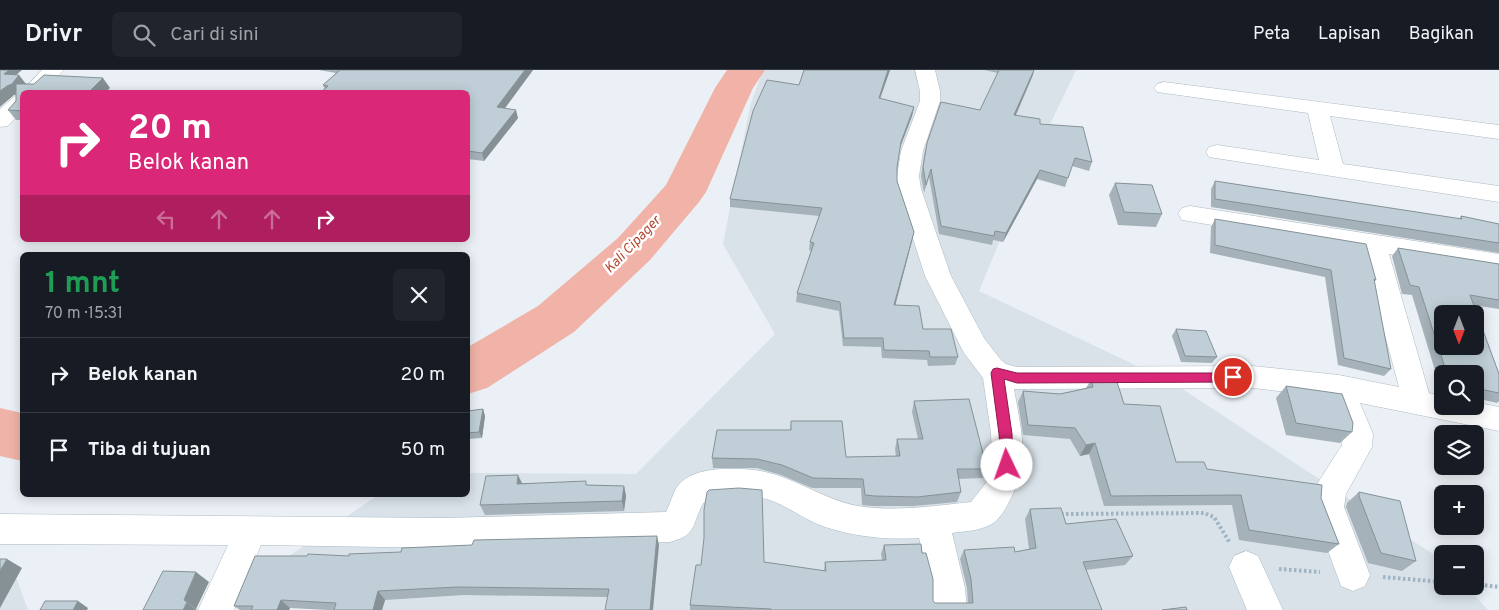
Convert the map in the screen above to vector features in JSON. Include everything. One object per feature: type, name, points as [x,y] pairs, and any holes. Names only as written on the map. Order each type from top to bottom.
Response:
[{"type":"street","points":[[33,90],[54,70]]},
{"type":"street","points":[[925,70],[930,102],[912,151],[908,176],[909,189],[938,276],[974,345],[997,373],[1017,378],[1253,377],[1339,387],[1499,419]]},
{"type":"street","points":[[1164,88],[1499,132]]},
{"type":"street","points":[[0,121],[20,102]]},
{"type":"street","points":[[1317,108],[1333,169]]},
{"type":"street","points":[[1217,152],[1499,194]]},
{"type":"street","points":[[1190,214],[1499,263]]},
{"type":"street","points":[[1373,243],[1416,401]]},
{"type":"street","points":[[0,529],[444,533],[670,527],[676,526],[679,522],[690,492],[700,485],[729,482],[759,484],[778,489],[804,504],[852,521],[874,524],[934,522],[979,514],[992,502],[1000,489],[1007,465],[997,373]]},
{"type":"street","points":[[1339,387],[1358,434],[1357,447],[1330,491],[1328,507],[1354,575]]},
{"type":"street","points":[[934,522],[937,546],[948,588],[949,610]]},
{"type":"street","points":[[216,610],[251,530]]},
{"type":"street","points":[[1246,566],[1265,610]]},
{"type":"path","points":[[1058,514],[1204,514],[1214,518],[1246,566]]},
{"type":"path","points":[[1484,585],[1499,587]]},
{"type":"shaded area","points":[[763,70],[1076,70],[1035,156],[979,291],[1175,384],[1434,555],[1434,595],[1474,595],[1488,610],[353,610],[257,578],[375,497],[470,497],[470,473],[636,474],[775,334],[723,244],[750,106]]},
{"type":"shaded area","points":[[0,573],[15,575],[28,610],[0,610]]},
{"type":"building","points":[[0,70],[9,70],[4,74],[19,75],[12,84],[0,91]]},
{"type":"building","points":[[340,70],[525,70],[497,107],[516,110],[482,153],[470,151],[470,90],[323,90],[328,86],[323,85]]},
{"type":"building","points":[[804,70],[888,70],[879,98],[914,107],[901,142],[897,181],[914,232],[894,305],[919,306],[923,329],[951,329],[958,357],[930,357],[929,351],[884,350],[883,338],[844,338],[840,302],[797,293],[814,243],[810,242],[822,208],[730,199],[753,111],[767,80],[799,85]]},
{"type":"building","points":[[999,70],[1034,70],[1014,115],[1040,119],[1040,124],[1083,127],[1092,162],[1075,158],[1068,178],[1040,170],[1006,233],[995,231],[994,236],[941,226],[931,169],[926,185],[923,167],[927,143],[941,102],[980,110]]},
{"type":"building","points":[[44,75],[103,78],[91,90],[20,90],[20,111],[8,110],[16,101],[16,84],[34,84]]},
{"type":"building","points":[[1215,181],[1462,219],[1461,216],[1499,224],[1499,243],[1215,199]]},
{"type":"building","points":[[1115,183],[1152,185],[1162,214],[1124,212]]},
{"type":"building","points":[[1215,219],[1366,244],[1376,280],[1374,279],[1391,369],[1344,358],[1331,270],[1215,245]]},
{"type":"building","points":[[1398,248],[1499,264],[1499,300],[1470,295],[1474,305],[1434,305],[1434,334],[1419,287],[1410,285]]},
{"type":"building","points":[[1176,329],[1206,331],[1217,357],[1185,356]]},
{"type":"building","points":[[1484,333],[1499,374],[1499,393],[1484,390],[1484,365],[1444,365],[1441,355],[1484,355]]},
{"type":"building","points":[[1116,379],[1124,404],[1160,406],[1176,462],[1204,462],[1207,469],[1322,485],[1321,498],[1339,544],[1249,530],[1241,495],[1111,496],[1095,443],[1086,445],[1075,428],[1028,425],[1023,391],[1060,394],[1093,387],[1091,380]]},
{"type":"building","points":[[1286,386],[1342,394],[1353,423],[1352,432],[1296,423]]},
{"type":"building","points":[[969,399],[987,469],[957,469],[961,492],[917,497],[865,495],[863,479],[813,478],[782,465],[757,459],[712,458],[717,430],[791,430],[791,421],[842,421],[846,457],[900,456],[897,439],[923,439],[914,401]]},
{"type":"building","points":[[483,409],[479,432],[470,433],[470,411]]},
{"type":"building","points":[[518,475],[517,484],[586,481],[586,485],[624,486],[622,501],[480,505],[486,476]]},
{"type":"building","points":[[739,488],[762,490],[764,562],[826,571],[825,562],[886,560],[884,545],[921,544],[922,553],[926,553],[933,579],[933,601],[935,603],[973,603],[971,579],[964,550],[1014,547],[1015,552],[1036,548],[1030,509],[1061,508],[1066,524],[1116,519],[1133,556],[1083,562],[1102,610],[771,610],[690,605],[696,565],[701,565],[704,538],[704,510],[707,492],[709,490]]},
{"type":"building","points":[[1359,492],[1400,501],[1416,561],[1381,553]]},
{"type":"building","points":[[657,536],[650,610],[605,610],[609,589],[458,587],[378,591],[373,610],[334,610],[336,603],[281,600],[277,610],[251,610],[253,606],[234,606],[255,556],[307,556],[308,554],[349,556],[349,554],[401,552],[402,548],[472,545],[474,540]]},
{"type":"building","points":[[0,559],[7,559],[0,571]]},
{"type":"building","points":[[163,571],[196,572],[184,600],[187,602],[183,610],[143,610]]},
{"type":"building","points":[[45,601],[78,601],[73,610],[40,610]]},
{"type":"building","points":[[1186,607],[1187,610],[1162,610]]},
{"type":"waterway","name":"Kali Cipager","points":[[470,372],[556,319],[634,249],[684,192],[734,88],[746,70]]},
{"type":"waterway","name":"Kali Cipager","points":[[0,432],[20,437]]},
{"type":"route","points":[[1007,465],[997,373],[1017,378],[1233,377]]}]
